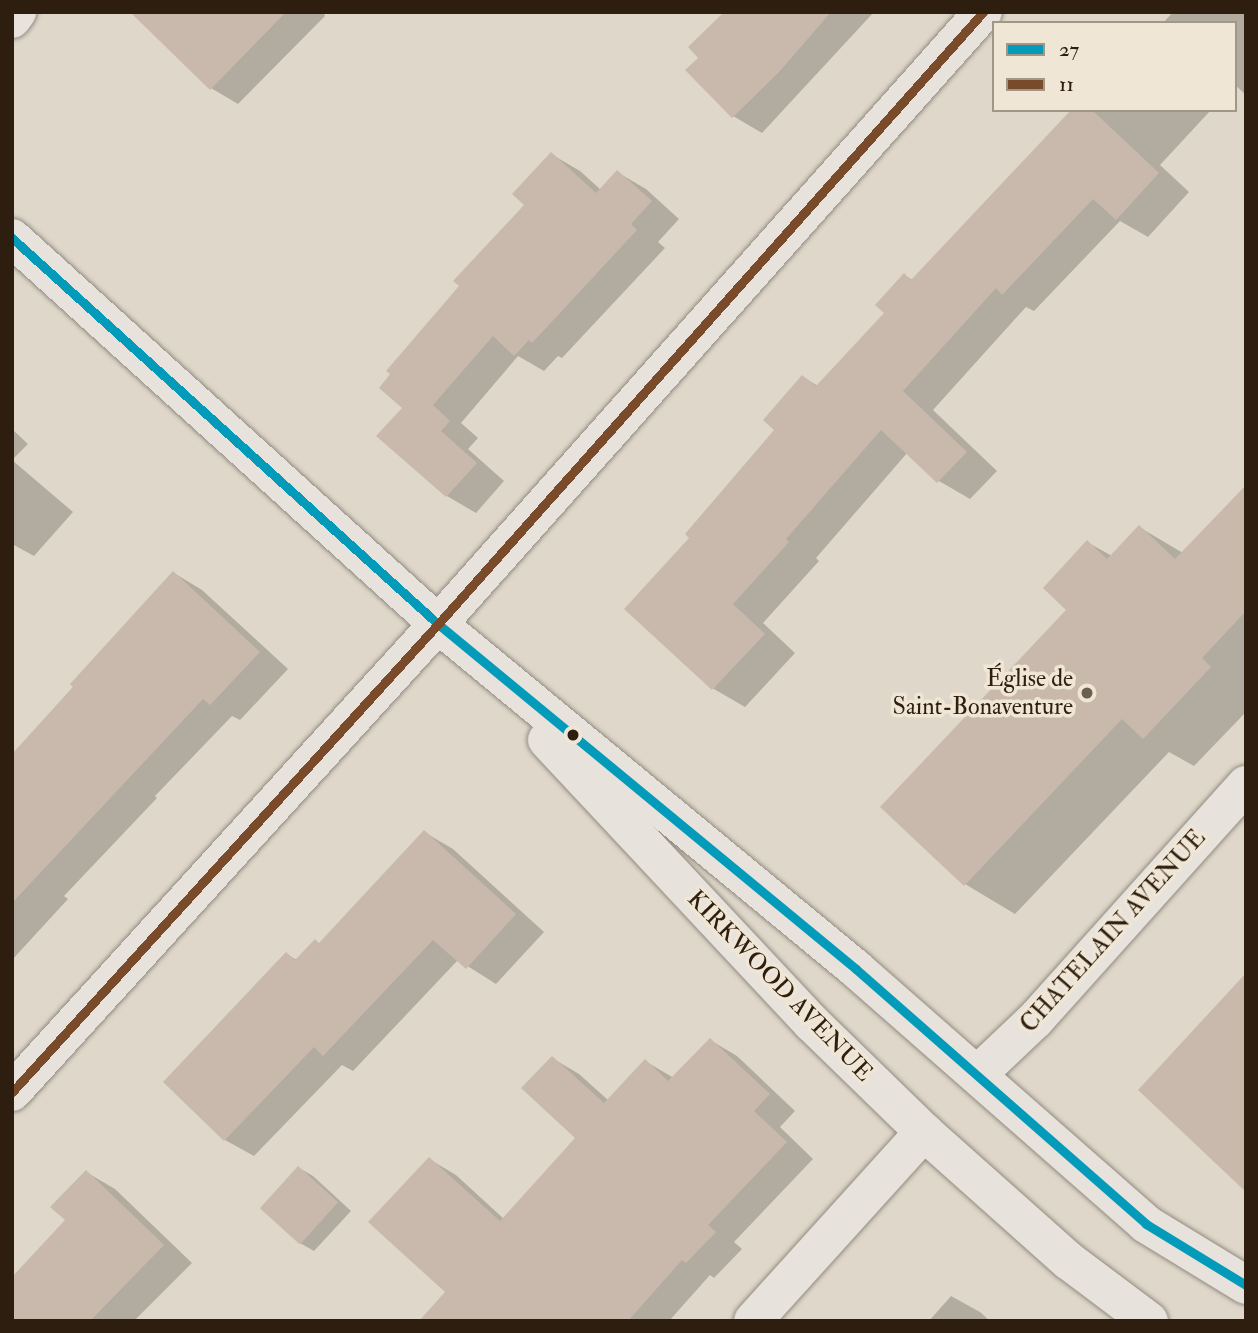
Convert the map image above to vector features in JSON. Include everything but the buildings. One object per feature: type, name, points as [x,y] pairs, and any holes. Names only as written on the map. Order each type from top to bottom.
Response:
[{"type":"main road","points":[[12,19],[17,12]]},
{"type":"main road","points":[[12,1092],[438,624],[983,12]]},
{"type":"main road","name":"KIRKWOOD AVENUE","points":[[12,237],[438,624],[856,969],[1146,1224],[1246,1285]]},
{"type":"main road","name":"KIRKWOOD AVENUE","points":[[438,624],[812,1024],[924,1132],[1069,1261],[1149,1321]]},
{"type":"main road","name":"CHATELAIN AVENUE","points":[[978,1074],[1035,1020],[1246,785]]},
{"type":"main road","points":[[753,1321],[924,1132]]},
{"type":"transit line","name":"11","points":[[12,1092],[438,624],[983,12]]},
{"type":"transit line","name":"27","points":[[12,238],[438,624],[856,969],[1146,1224],[1246,1285]]},
{"type":"place","name":"Église de Saint-Bonaventure","points":[[1087,693]]}]
